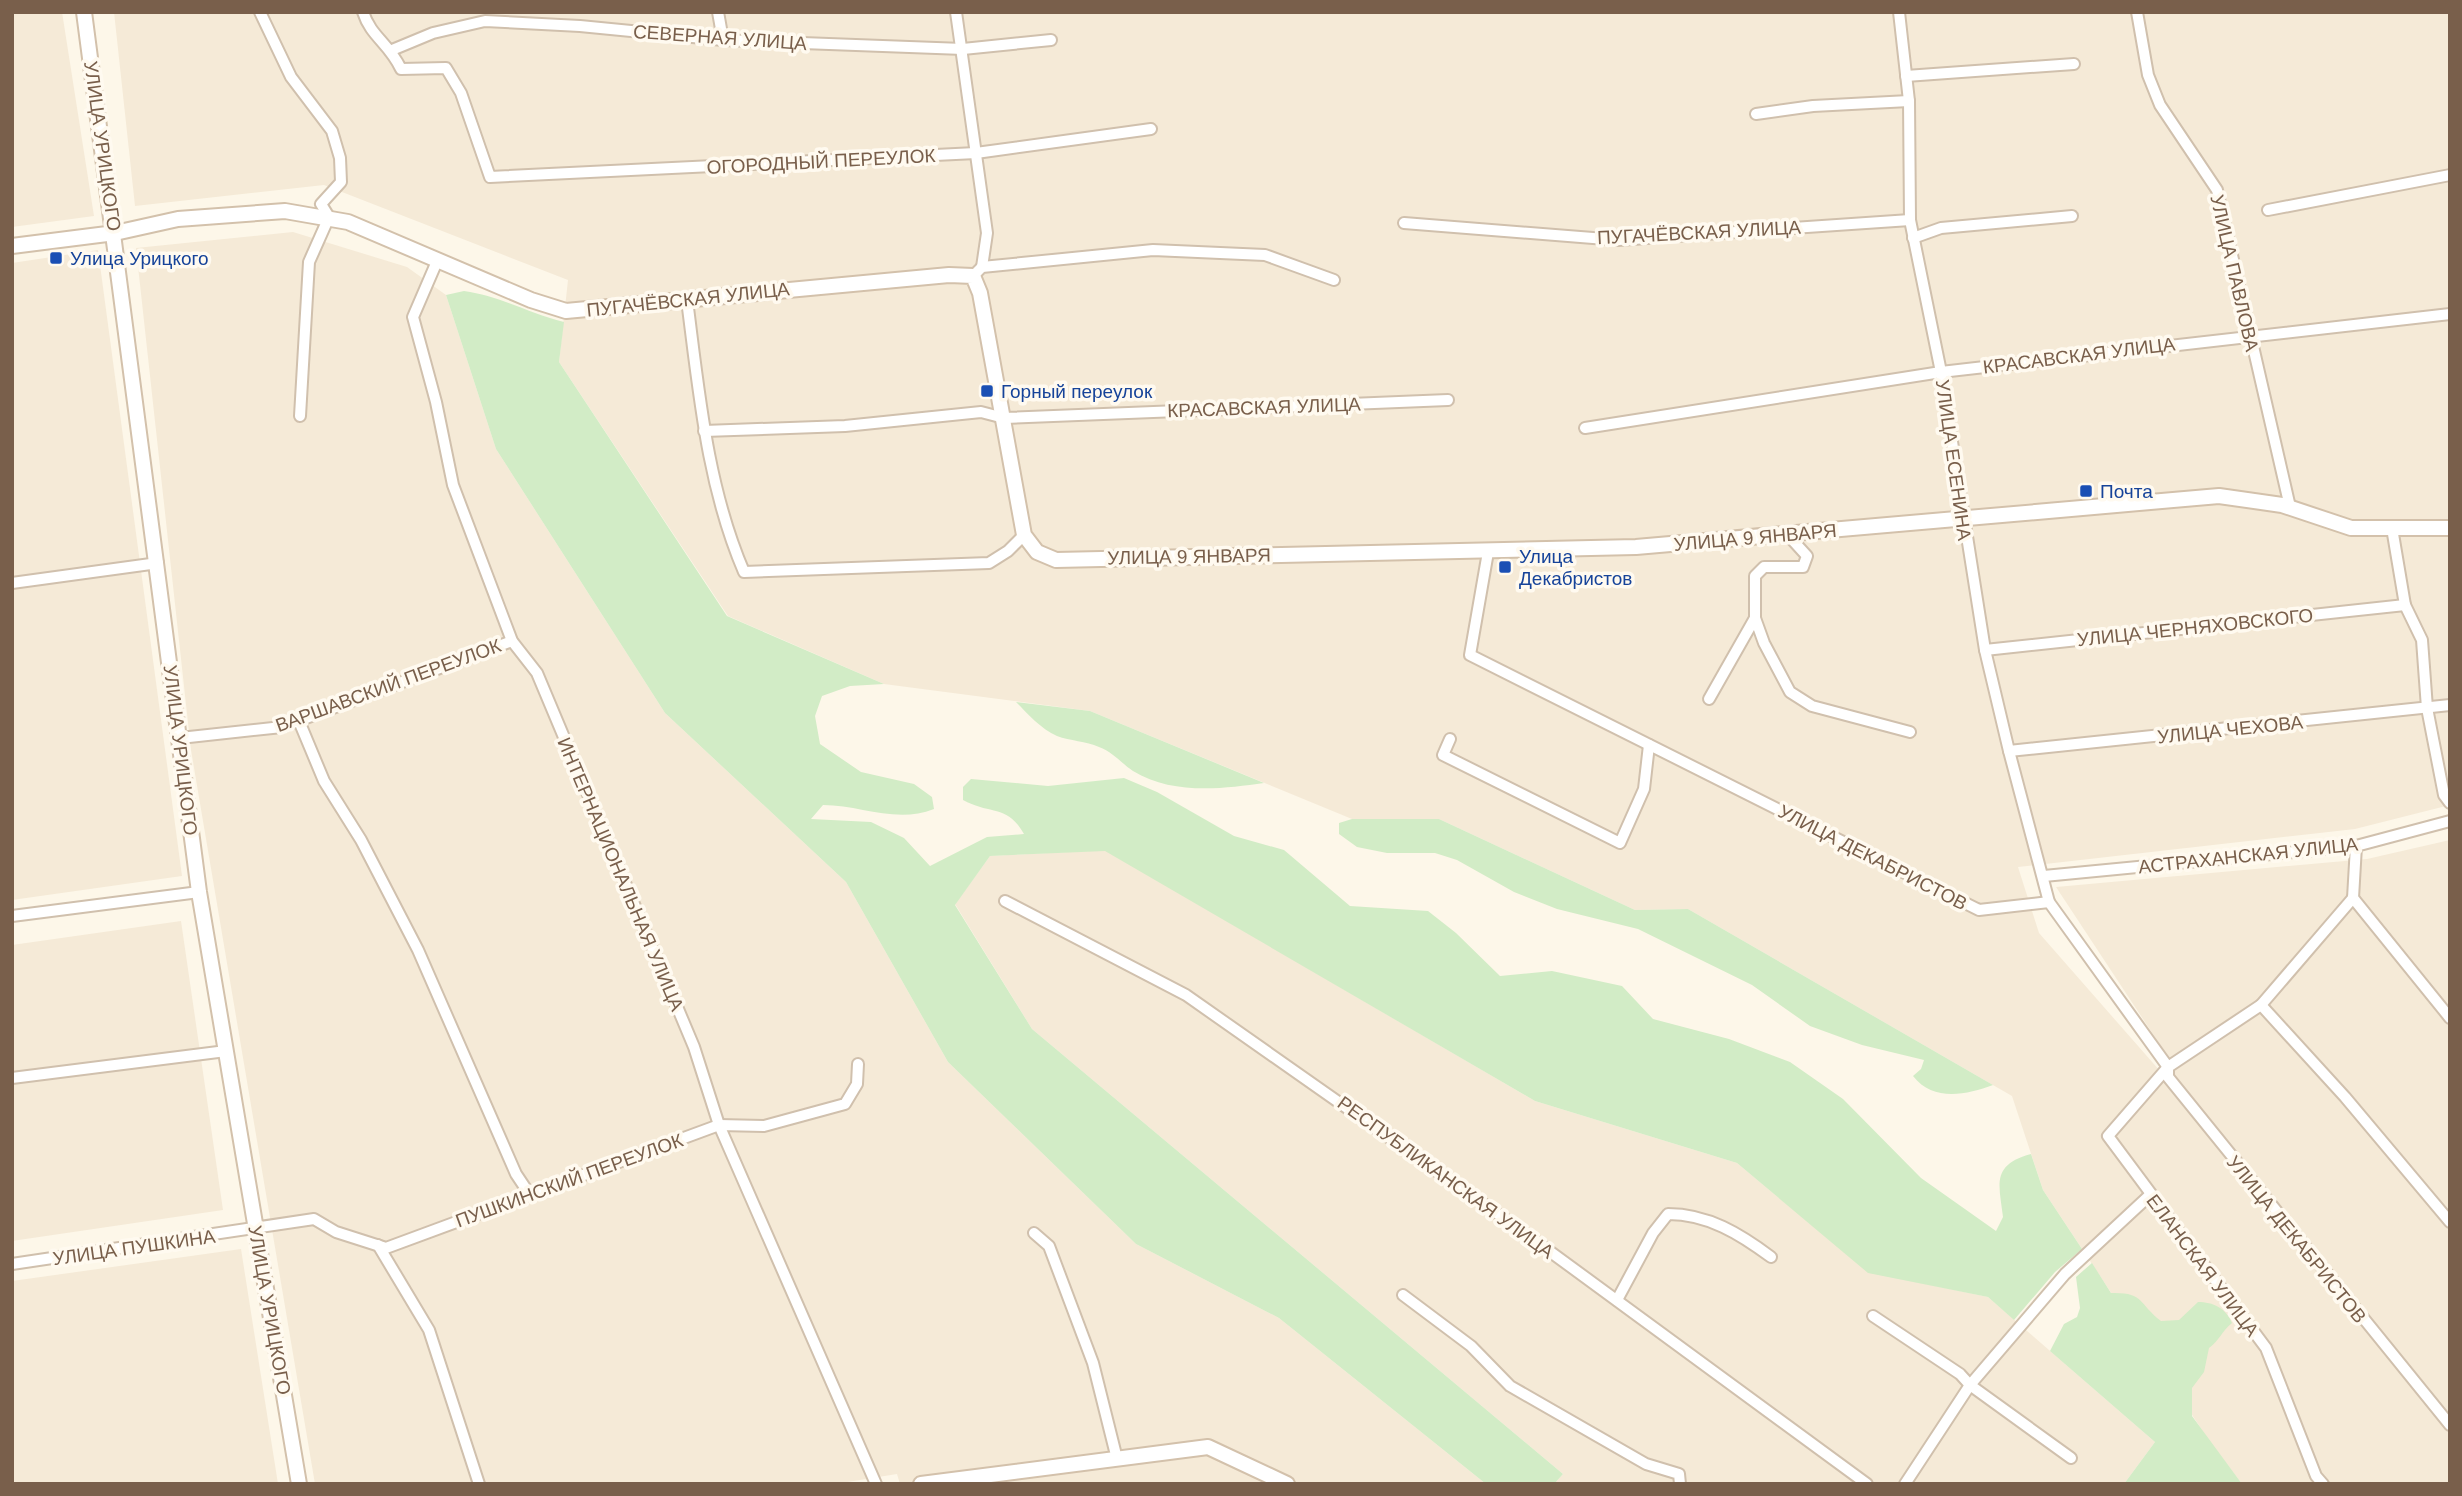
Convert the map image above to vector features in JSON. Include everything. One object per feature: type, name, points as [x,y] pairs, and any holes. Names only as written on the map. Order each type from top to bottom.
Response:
[{"type":"main road","name":"УЛИЦА УРИЦКОГО","points":[[84,12],[115,233],[199,892],[299,1484]]},
{"type":"main road","name":"ПУГАЧЁВСКАЯ УЛИЦА","points":[[12,246],[115,233],[178,219],[285,211],[348,222],[531,300],[566,311],[978,271]]},
{"type":"main road","points":[[978,271],[1024,535]]},
{"type":"main road","name":"УЛИЦА 9 ЯНВАРЯ","points":[[1024,535],[1037,552],[1056,560],[1488,552],[1636,547],[2219,496],[2290,507],[2351,528],[2450,528]]},
{"type":"main road","points":[[921,1484],[1209,1447],[1287,1484]]},
{"type":"street","points":[[260,12],[291,77],[332,131],[340,158],[341,182],[321,204],[329,217],[309,262],[300,416]]},
{"type":"street","points":[[363,12],[368,28],[392,50]]},
{"type":"street","points":[[718,12],[723,40]]},
{"type":"street","points":[[956,12],[987,233],[978,271]]},
{"type":"street","name":"УЛИЦА ЕСЕНИНА","points":[[1899,12],[1909,101],[1910,220],[1913,238],[1941,372],[1962,519],[1985,650],[2049,902]]},
{"type":"street","name":"УЛИЦА ПАВЛОВА","points":[[2137,12],[2148,75],[2160,105],[2217,190],[2290,507]]},
{"type":"street","name":"СЕВЕРНАЯ УЛИЦА","points":[[392,50],[433,33],[485,21],[580,26],[723,40],[962,49],[1051,40]]},
{"type":"street","name":"ОГОРОДНЫЙ ПЕРЕУЛОК","points":[[392,50],[401,69],[446,68],[461,93],[490,177],[976,153],[1151,128]]},
{"type":"street","points":[[1906,76],[2074,64]]},
{"type":"street","points":[[1756,114],[1813,106],[1909,101]]},
{"type":"street","points":[[2268,209],[2450,174]]},
{"type":"street","points":[[1913,238],[1941,228],[2072,216]]},
{"type":"street","name":"ПУГАЧЁВСКАЯ УЛИЦА","points":[[1404,223],[1618,240],[1910,220]]},
{"type":"street","name":"ПУГАЧЁВСКАЯ УЛИЦА","points":[[978,271],[1153,250],[1265,255],[1334,280]]},
{"type":"street","name":"ИНТЕРНАЦИОНАЛЬНАЯ УЛИЦА","points":[[438,260],[413,317],[436,402],[453,485],[512,641],[537,673],[694,1047],[719,1125],[876,1484]]},
{"type":"street","points":[[687,300],[704,430],[727,532],[744,572],[989,563],[1008,551],[1024,535]]},
{"type":"street","name":"КРАСАВСКАЯ УЛИЦА","points":[[1585,428],[1941,372],[2450,314]]},
{"type":"street","name":"КРАСАВСКАЯ УЛИЦА","points":[[704,430],[845,426],[981,412],[1004,418],[1448,400]]},
{"type":"street","points":[[2392,528],[2405,605],[2422,640],[2427,708],[2444,795],[2450,803]]},
{"type":"street","points":[[1787,534],[1807,556],[1802,567],[1764,567],[1755,576],[1755,618],[1764,643],[1790,692],[1812,706],[1910,732]]},
{"type":"street","name":"УЛИЦА ДЕКАБРИСТОВ","points":[[1488,552],[1470,655],[1979,910],[2049,902],[2168,1067],[2168,1077],[2450,1425]]},
{"type":"street","points":[[12,583],[158,563]]},
{"type":"street","name":"УЛИЦА ЧЕРНЯХОВСКОГО","points":[[1985,650],[2405,605]]},
{"type":"street","points":[[1709,699],[1755,618]]},
{"type":"street","name":"ВАРШАВСКИЙ ПЕРЕУЛОК","points":[[180,738],[282,727],[512,641]]},
{"type":"street","name":"УЛИЦА ЧЕХОВА","points":[[2010,751],[2450,705]]},
{"type":"street","points":[[299,721],[324,781],[361,840],[418,950],[516,1174],[530,1195]]},
{"type":"street","points":[[1450,739],[1443,755],[1620,843],[1644,789],[1649,745]]},
{"type":"street","name":"АСТРАХАНСКАЯ УЛИЦА","points":[[2043,876],[2356,846],[2450,821]]},
{"type":"street","points":[[2168,1067],[2261,1005],[2353,898],[2356,846]]},
{"type":"street","points":[[12,916],[199,892]]},
{"type":"street","points":[[2353,898],[2450,1018]]},
{"type":"street","name":"РЕСПУБЛИКАНСКАЯ УЛИЦА","points":[[1004,901],[1186,995],[1371,1123],[1867,1484]]},
{"type":"street","points":[[2261,1005],[2329,1079],[2450,1222]]},
{"type":"street","points":[[12,1077],[226,1051]]},
{"type":"street","name":"ПУШКИНСКИЙ ПЕРЕУЛОК","points":[[256,1230],[314,1219],[336,1232],[386,1248],[719,1125],[764,1126],[845,1104],[857,1084],[858,1064]]},
{"type":"street","name":"ЕЛАНСКАЯ УЛИЦА","points":[[2168,1067],[2108,1136],[2266,1348],[2316,1476],[2323,1484]]},
{"type":"street","points":[[1905,1484],[1970,1385],[2065,1274],[2150,1195]]},
{"type":"street","points":[[1617,1300],[1653,1233],[1668,1214],[1717,1223],[1771,1257]]},
{"type":"street","name":"УЛИЦА ПУШКИНА","points":[[12,1264],[256,1230]]},
{"type":"street","points":[[1034,1233],[1049,1246],[1093,1363],[1116,1459]]},
{"type":"street","points":[[378,1245],[429,1330],[479,1484]]},
{"type":"street","points":[[1403,1295],[1471,1346],[1510,1386],[1646,1465],[1679,1475],[1680,1484]]},
{"type":"street","points":[[1873,1316],[1960,1374],[1970,1385],[2071,1458]]},
{"type":"shaded area","points":[[12,12],[62,12],[94,216],[12,227]]},
{"type":"shaded area","points":[[114,12],[2450,12],[2450,805],[2355,829],[2018,867],[2039,933],[2160,1071],[2170,1060],[2056,887],[2367,859],[2450,840],[2450,1484],[2242,1484],[2210,1442],[2043,1190],[2012,1096],[1688,909],[1635,910],[1439,819],[1352,819],[1090,711],[884,684],[728,616],[559,362],[568,280],[324,185],[135,206]]},
{"type":"shaded area","points":[[293,232],[407,267],[446,295],[496,449],[665,713],[846,882],[948,1062],[1136,1244],[1279,1318],[1486,1484],[900,1484],[897,1474],[835,1484],[315,1484],[191,750],[136,248]]},
{"type":"shaded area","points":[[98,250],[182,876],[12,900],[12,263]]},
{"type":"shaded area","points":[[1105,850],[1535,1101],[1737,1163],[1868,1272],[1988,1297],[2155,1442],[2124,1484],[1554,1484],[1563,1474],[1032,1029],[955,904],[990,856]]},
{"type":"shaded area","points":[[181,921],[223,1210],[12,1241],[12,945]]},
{"type":"shaded area","points":[[241,1249],[278,1484],[12,1484],[12,1281]]},
{"type":"green space","points":[[464,291],[564,322],[559,362],[727,616],[884,684],[850,686],[822,696],[815,716],[820,744],[861,772],[914,784],[932,797],[934,809],[906,815],[823,805],[811,819],[871,822],[904,838],[930,866],[987,837],[1024,834],[1011,818],[1004,814],[963,800],[963,787],[971,779],[1048,786],[1124,778],[1157,792],[1234,836],[1284,850],[1350,906],[1428,911],[1456,933],[1500,976],[1552,971],[1622,986],[1653,1019],[1729,1039],[1790,1062],[1843,1099],[1921,1178],[1996,1231],[2003,1217],[2000,1185],[2004,1170],[2009,1164],[2031,1154],[2043,1190],[2082,1249],[2055,1272],[2014,1320],[1988,1297],[1868,1273],[1737,1163],[1535,1101],[1105,851],[990,856],[955,905],[1032,1029],[1563,1474],[1554,1484],[1486,1484],[1279,1318],[1136,1244],[948,1062],[846,882],[665,713],[496,449],[446,295]]},
{"type":"green space","points":[[1016,702],[1090,711],[1264,783],[1197,788],[1148,779],[1104,749],[1051,733]]},
{"type":"green space","points":[[1352,819],[1439,819],[1635,910],[1688,909],[1993,1085],[1950,1094],[1930,1090],[1913,1076],[1921,1069],[1924,1060],[1862,1045],[1810,1026],[1752,985],[1638,929],[1557,909],[1514,892],[1457,860],[1435,853],[1387,853],[1357,847],[1339,834],[1339,823]]},
{"type":"green space","points":[[2092,1263],[2111,1293],[2130,1294],[2161,1321],[2179,1320],[2198,1302],[2209,1303],[2226,1313],[2232,1323],[2209,1348],[2204,1372],[2192,1388],[2192,1416],[2242,1484],[2124,1484],[2155,1442],[2050,1351],[2064,1324],[2077,1317],[2080,1308],[2076,1277]]},
{"type":"place","name":"Улица Урицкого","points":[[56,258]]},
{"type":"place","name":"Горный переулок","points":[[987,391]]},
{"type":"place","name":"Почта","points":[[2086,491]]},
{"type":"place","name":"Улица Декабристов","points":[[1505,567]]}]
